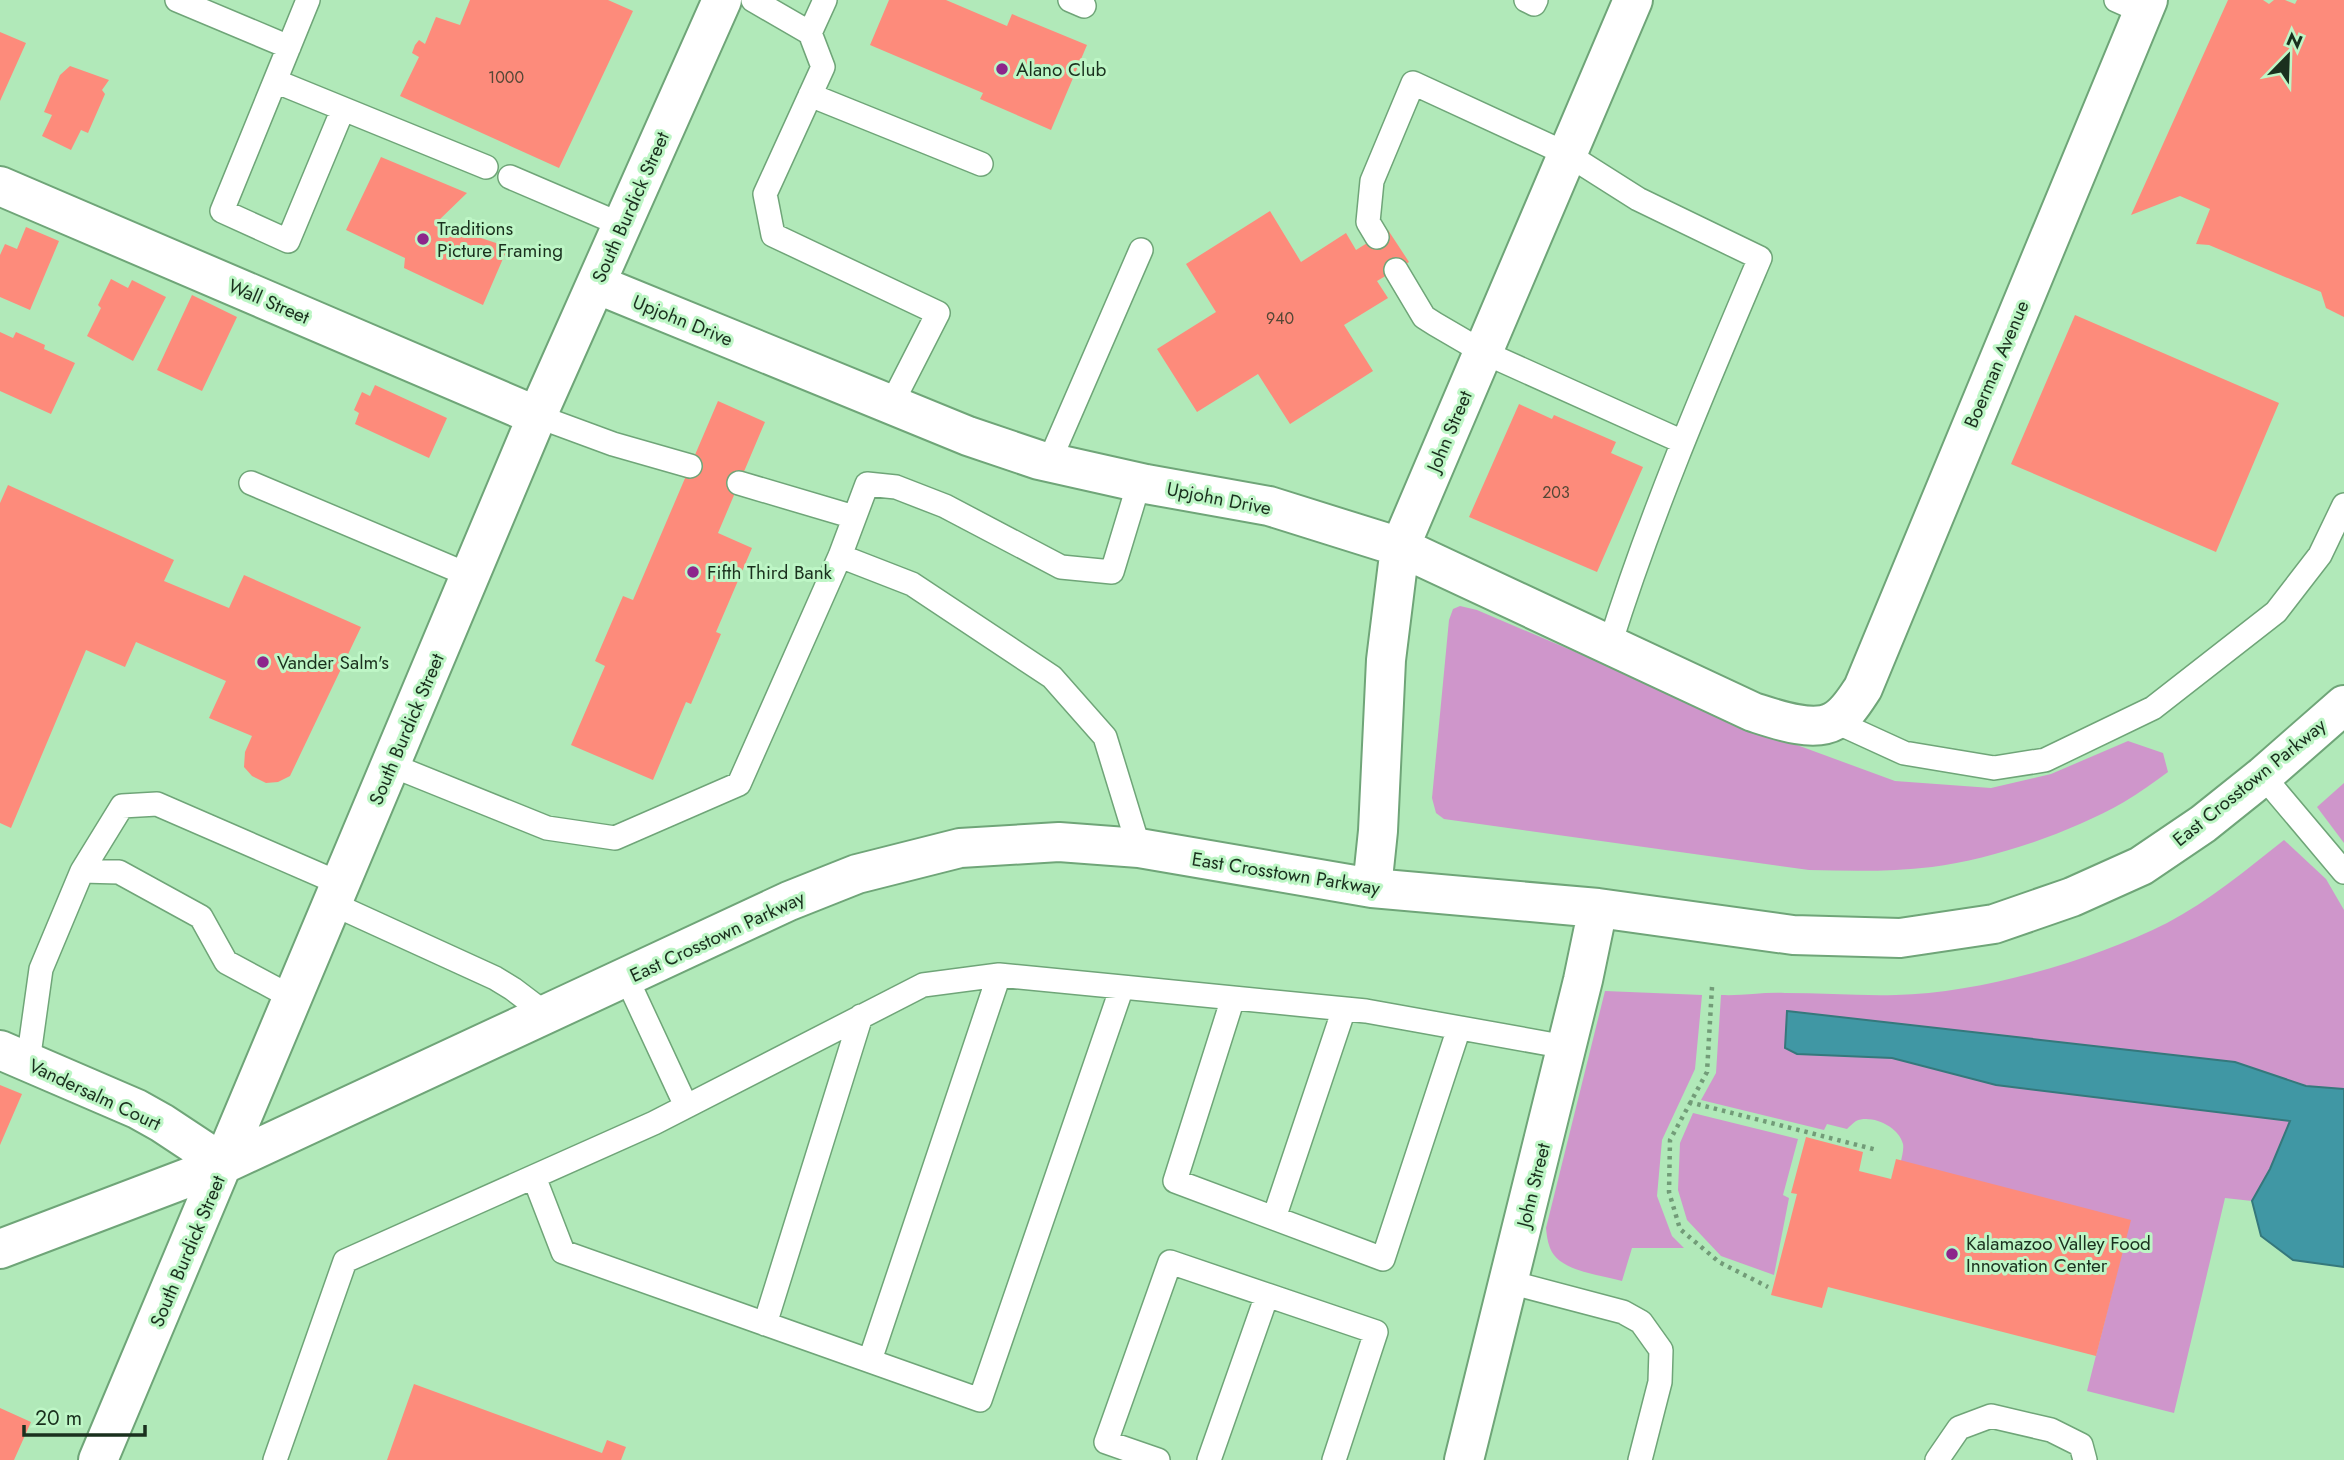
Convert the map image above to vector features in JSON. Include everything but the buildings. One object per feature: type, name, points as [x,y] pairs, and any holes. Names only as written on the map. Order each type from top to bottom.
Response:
[{"type":"street","name":"South Burdick Street","points":[[97,1460],[537,416],[722,0]]},
{"type":"street","name":"John Street","points":[[1372,888],[1378,831],[1386,660],[1400,547],[1633,0]]},
{"type":"street","name":"Boerman Avenue","points":[[1834,722],[1849,709],[1863,688],[2136,4]]},
{"type":"street","name":"Wall Street","points":[[0,186],[537,416]]},
{"type":"street","name":"Upjohn Drive","points":[[596,284],[968,436],[1049,462],[1139,483],[1269,506],[1400,547],[1753,712],[1782,722],[1820,726],[1834,722]]},
{"type":"street","name":"East Crosstown Parkway","points":[[0,1249],[224,1164],[789,901],[846,879],[960,848],[1059,842],[1139,848],[1372,888],[1598,908],[1793,935],[1900,938],[1994,924],[2072,897],[2141,866],[2203,824],[2344,705]]},
{"type":"street","name":"John Street","points":[[1464,1460],[1598,908]]},
{"type":"street","name":"Vandersalm Court","points":[[14,1056],[137,1110],[162,1123],[224,1164]]},
{"type":"lane","points":[[177,0],[289,47]]},
{"type":"lane","points":[[309,0],[222,211],[288,241],[343,109]]},
{"type":"lane","points":[[753,0],[810,33],[823,67],[765,194],[773,234],[938,313],[891,405]]},
{"type":"lane","points":[[810,33],[825,0]]},
{"type":"lane","points":[[1526,0],[1534,4],[1535,0]]},
{"type":"lane","points":[[275,81],[486,167]]},
{"type":"lane","points":[[1377,237],[1368,222],[1372,181],[1413,83],[1567,155],[1637,199],[1760,258],[1684,442],[1629,584],[1609,644]]},
{"type":"lane","points":[[810,95],[981,164]]},
{"type":"lane","points":[[510,177],[622,225]]},
{"type":"lane","points":[[1049,462],[1142,250]]},
{"type":"lane","points":[[1396,270],[1424,317],[1483,352],[1684,442]]},
{"type":"lane","points":[[537,416],[613,444],[690,466]]},
{"type":"lane","points":[[251,483],[471,576]]},
{"type":"lane","points":[[739,483],[854,517]]},
{"type":"lane","points":[[391,765],[547,828],[615,838],[739,784],[840,556],[867,484],[896,487],[945,506],[1061,567],[1112,572],[1139,483]]},
{"type":"lane","points":[[1834,722],[1904,753],[1994,768],[2045,760],[2153,708],[2276,612],[2320,555],[2344,505]]},
{"type":"lane","points":[[840,556],[912,584],[1052,677],[1105,737],[1139,848]]},
{"type":"lane","points":[[2263,776],[2344,872]]},
{"type":"lane","points":[[14,1056],[41,969],[82,872],[122,806],[157,804],[337,894],[495,978],[546,1014]]},
{"type":"lane","points":[[82,872],[118,872],[201,917],[226,962],[293,998]]},
{"type":"lane","points":[[275,1460],[345,1261],[686,1106],[923,985],[999,975],[1344,1009],[1566,1047]]},
{"type":"lane","points":[[870,1360],[999,975]]},
{"type":"lane","points":[[626,977],[686,1106]]},
{"type":"lane","points":[[534,1177],[563,1252],[980,1400],[1122,987]]},
{"type":"lane","points":[[1233,998],[1175,1181],[1383,1259],[1459,1028]]},
{"type":"lane","points":[[1274,1218],[1344,1009]]},
{"type":"lane","points":[[765,1324],[862,1016]]},
{"type":"lane","points":[[1157,1460],[1105,1442],[1170,1262],[1376,1332],[1334,1460]]},
{"type":"lane","points":[[1508,1282],[1623,1312],[1641,1322],[1661,1350],[1660,1382],[1640,1460]]},
{"type":"lane","points":[[1209,1460],[1267,1295]]},
{"type":"lane","points":[[1937,1460],[1959,1428],[1991,1416],[2051,1430],[2081,1445],[2085,1460]]},
{"type":"path","points":[[1712,987],[1707,1072],[1670,1140],[1669,1192],[1680,1229],[1719,1262],[1768,1287]]},
{"type":"path","points":[[1689,1102],[1877,1150]]},
{"type":"shaded area","points":[[1460,606],[1477,610],[1775,737],[1895,781],[1991,788],[2051,774],[2128,741],[2163,753],[2168,772],[2124,802],[2056,834],[1980,858],[1901,870],[1809,870],[1444,819],[1436,813],[1432,798],[1449,620],[1453,609]]},
{"type":"shaded area","points":[[2344,783],[2344,843],[2317,807]]},
{"type":"shaded area","points":[[2284,840],[2326,879],[2344,910],[2344,1089],[2306,1086],[2235,1062],[1788,1011],[1797,1054],[1892,1058],[1996,1085],[2291,1121],[2270,1169],[2252,1201],[2225,1198],[2174,1413],[2087,1391],[2130,1221],[1901,1161],[1903,1146],[1896,1132],[1891,1127],[1870,1119],[1856,1121],[1847,1129],[1827,1124],[1824,1130],[1701,1100],[1716,1073],[1721,995],[1929,993],[2035,972],[2105,950],[2167,923],[2212,895]]},
{"type":"shaded area","points":[[1605,991],[1702,995],[1695,1069],[1662,1140],[1657,1196],[1672,1236],[1684,1248],[1632,1248],[1622,1281],[1576,1269],[1560,1261],[1550,1249],[1546,1228]]},
{"type":"shaded area","points":[[1693,1113],[1798,1139],[1783,1195],[1789,1198],[1774,1275],[1721,1256],[1687,1220],[1678,1190],[1680,1143]]},
{"type":"water","points":[[1787,1011],[2235,1062],[2306,1086],[2344,1089],[2344,1267],[2293,1260],[2261,1236],[2252,1201],[2270,1169],[2290,1121],[1996,1085],[1892,1058],[1797,1054],[1785,1048]]},
{"type":"place","name":"Alano Club","points":[[1002,69]]},
{"type":"place","name":"Traditions Picture Framing","points":[[423,239]]},
{"type":"place","name":"Fifth Third Bank","points":[[693,572]]},
{"type":"place","name":"Vander Salm's","points":[[263,662]]},
{"type":"place","name":"Kalamazoo Valley Food Innovation Center","points":[[1952,1254]]}]
